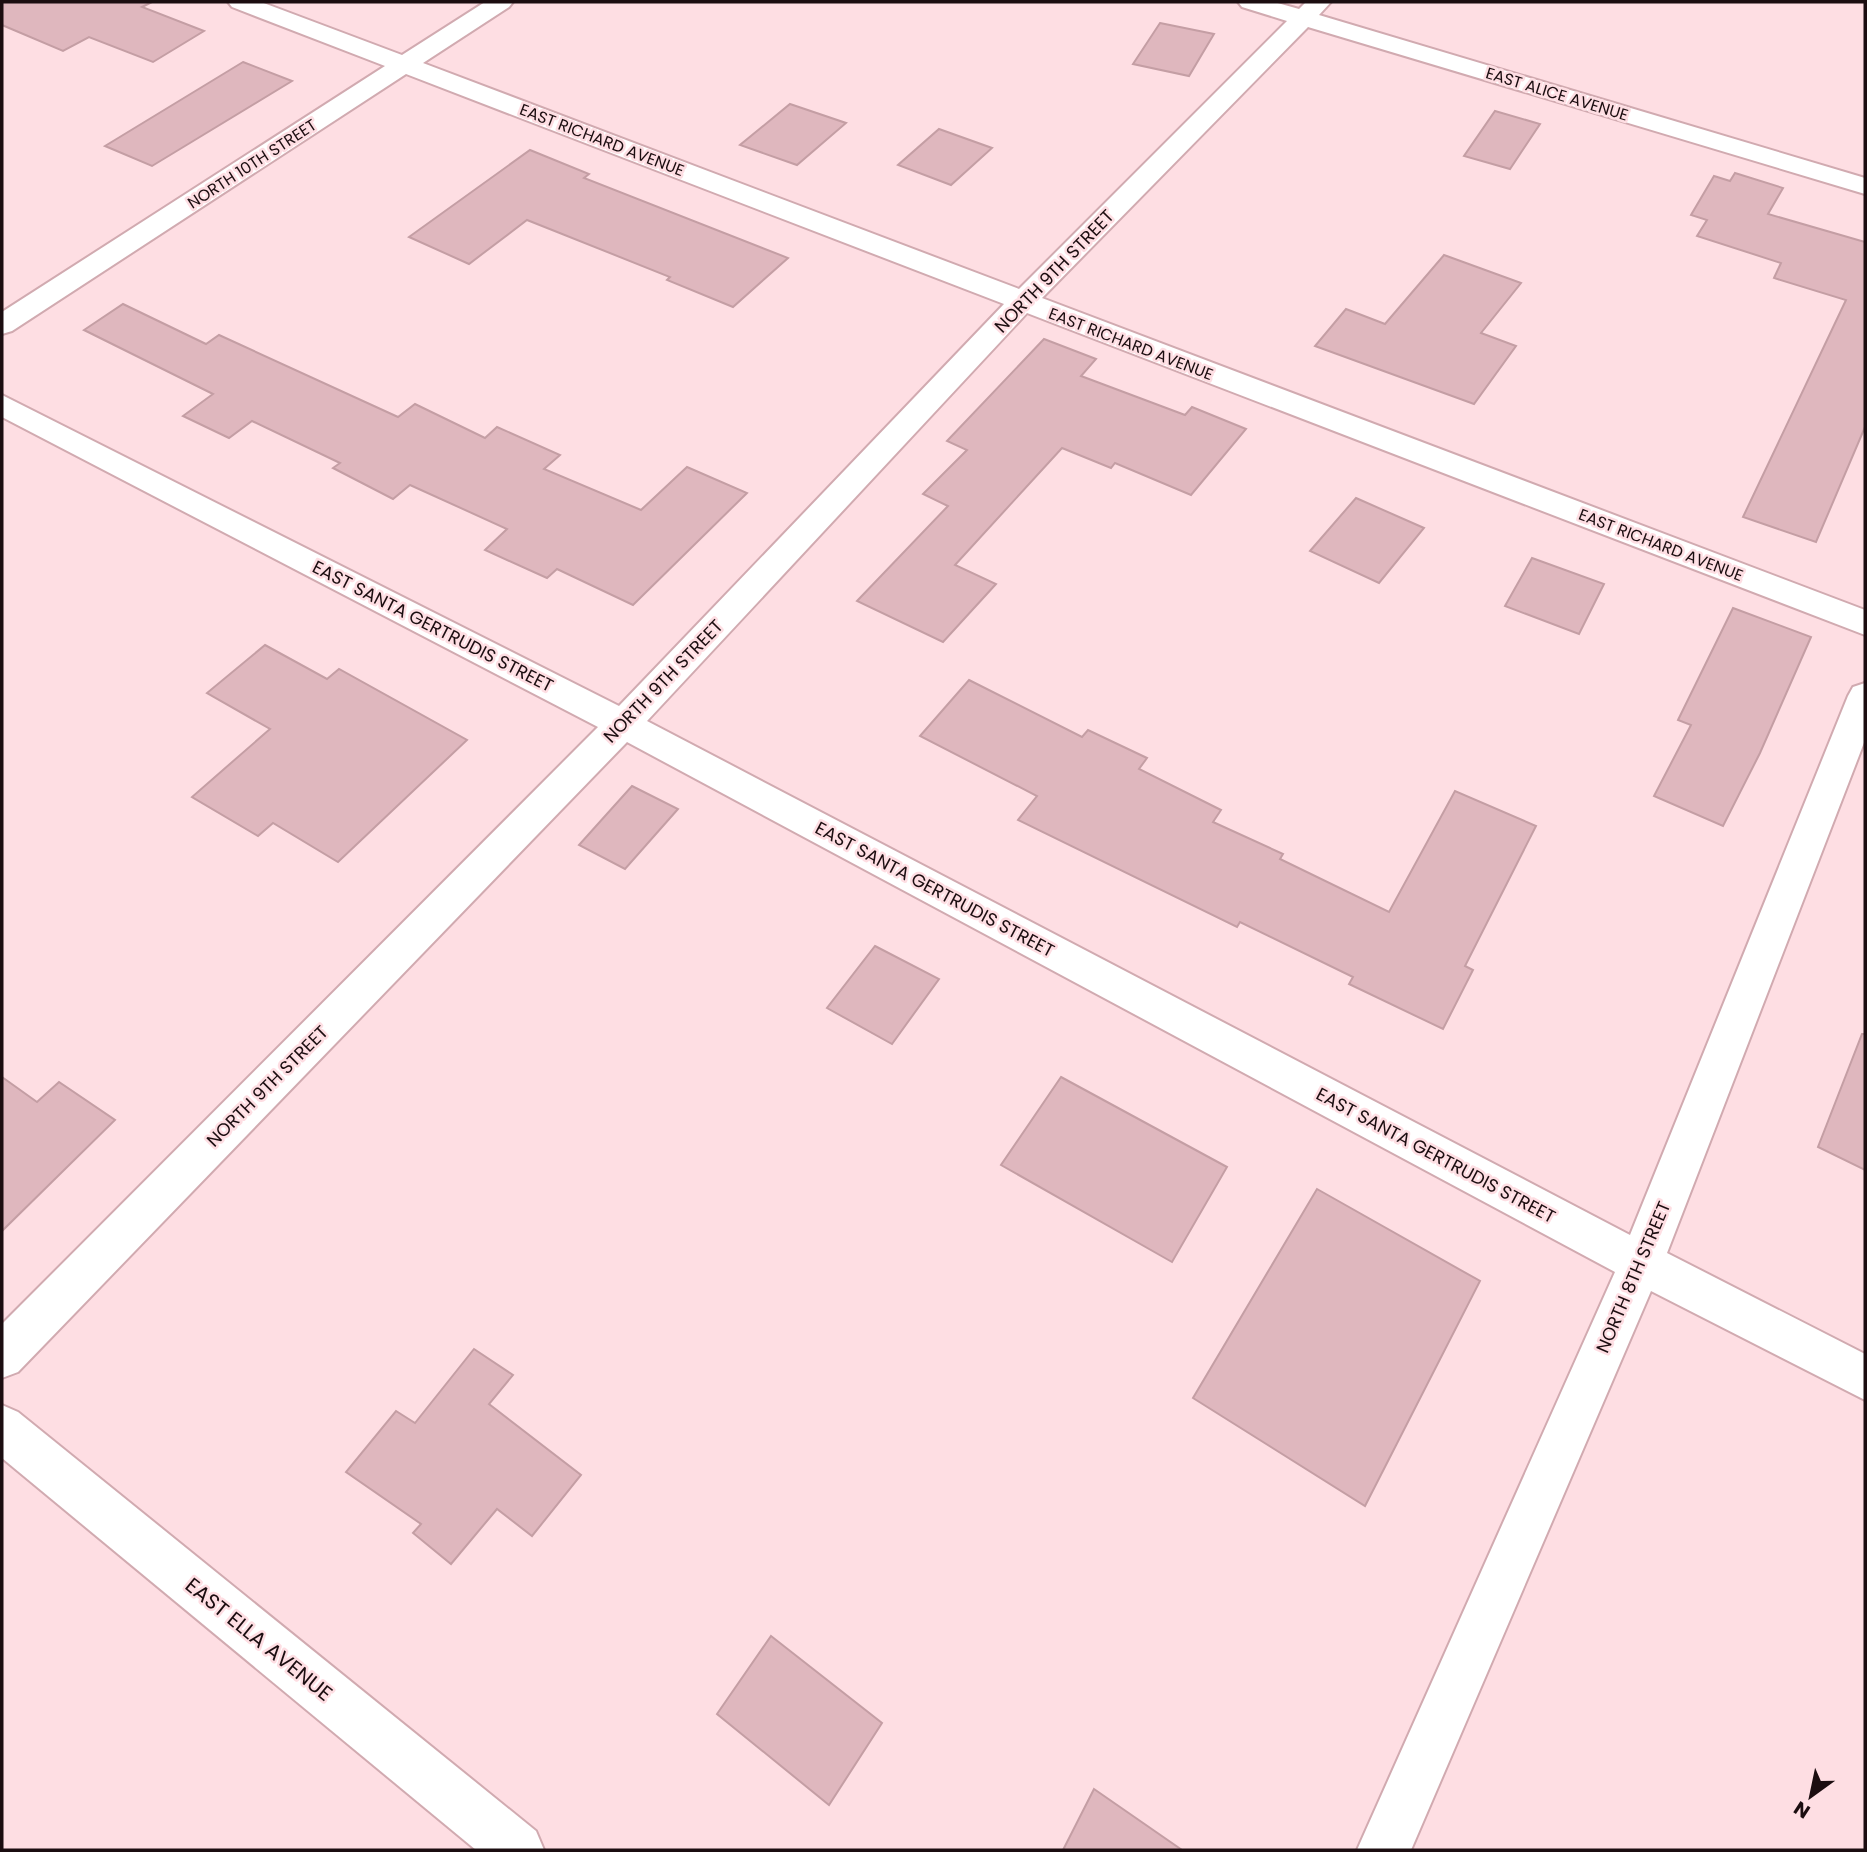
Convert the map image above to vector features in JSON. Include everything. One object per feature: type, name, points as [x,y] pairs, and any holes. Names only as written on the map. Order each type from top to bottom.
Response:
[{"type":"street","name":"EAST RICHARD AVENUE","points":[[240,2],[1865,623]]},
{"type":"street","name":"NORTH 10TH STREET","points":[[2,325],[408,65],[501,2]]},
{"type":"street","name":"EAST ALICE AVENUE","points":[[1250,2],[1312,10],[1865,186]]},
{"type":"street","name":"NORTH 9TH STREET","points":[[2,1356],[623,724],[1022,302],[1312,10]]},
{"type":"street","name":"EAST SANTA GERTRUDIS STREET","points":[[2,405],[623,724],[1641,1263],[1865,1378]]},
{"type":"street","name":"NORTH 8TH STREET","points":[[1384,1850],[1641,1263],[1865,696]]},
{"type":"street","name":"EAST ELLA AVENUE","points":[[2,1428],[517,1850]]},
{"type":"building","points":[[2,2],[152,2],[142,7],[204,31],[153,62],[89,37],[63,51],[2,25]]},
{"type":"building","points":[[1160,23],[1214,34],[1189,76],[1133,64]]},
{"type":"building","points":[[243,62],[292,81],[152,166],[105,146]]},
{"type":"building","points":[[790,104],[846,123],[797,165],[740,145]]},
{"type":"building","points":[[1495,111],[1540,124],[1510,169],[1464,156]]},
{"type":"building","points":[[939,129],[992,148],[951,185],[898,165]]},
{"type":"building","points":[[530,150],[589,174],[584,178],[788,258],[733,307],[667,280],[670,277],[527,220],[469,264],[409,237]]},
{"type":"building","points":[[1735,173],[1783,188],[1768,214],[1865,242],[1865,427],[1816,542],[1743,517],[1846,300],[1774,278],[1781,263],[1697,236],[1707,220],[1691,215],[1714,176],[1730,181]]},
{"type":"building","points":[[1444,255],[1521,283],[1481,333],[1516,346],[1474,404],[1315,346],[1346,309],[1385,324]]},
{"type":"building","points":[[123,304],[206,344],[219,335],[398,417],[415,404],[485,438],[497,427],[560,455],[544,469],[641,510],[687,467],[747,493],[633,605],[557,569],[547,578],[485,550],[507,529],[410,485],[393,499],[333,468],[340,463],[252,421],[229,438],[183,416],[213,394],[84,330]]},
{"type":"building","points":[[1044,339],[1096,359],[1081,376],[1185,415],[1192,407],[1246,429],[1191,495],[1115,463],[1111,468],[1062,448],[955,565],[996,584],[943,642],[857,601],[948,506],[923,494],[967,450],[947,441]]},
{"type":"building","points":[[1356,498],[1424,528],[1379,583],[1310,551]]},
{"type":"building","points":[[1532,558],[1604,584],[1579,634],[1505,606]]},
{"type":"building","points":[[1733,608],[1811,637],[1760,753],[1723,826],[1654,796],[1691,725],[1678,720]]},
{"type":"building","points":[[265,645],[327,679],[339,669],[467,740],[338,862],[273,823],[258,836],[192,797],[270,729],[207,693]]},
{"type":"building","points":[[969,680],[1082,737],[1088,730],[1147,758],[1139,769],[1221,810],[1213,822],[1283,854],[1280,859],[1389,912],[1455,791],[1536,826],[1465,966],[1473,970],[1443,1029],[1349,984],[1353,977],[1240,922],[1237,927],[1018,820],[1037,796],[920,736]]},
{"type":"building","points":[[632,786],[678,809],[625,869],[579,845]]},
{"type":"building","points":[[875,946],[939,979],[892,1044],[827,1008]]},
{"type":"building","points":[[1862,1034],[1865,1034],[1865,1170],[1818,1147]]},
{"type":"building","points":[[2,1077],[37,1102],[59,1082],[115,1120],[2,1231]]},
{"type":"building","points":[[1061,1077],[1227,1167],[1172,1262],[1001,1165]]},
{"type":"building","points":[[1317,1189],[1480,1281],[1365,1506],[1193,1398]]},
{"type":"building","points":[[474,1349],[513,1375],[489,1404],[581,1475],[532,1536],[497,1509],[451,1564],[413,1533],[421,1524],[346,1472],[396,1411],[415,1423]]},
{"type":"building","points":[[771,1636],[882,1723],[829,1805],[717,1714]]},
{"type":"building","points":[[1094,1789],[1182,1850],[1063,1850]]}]
